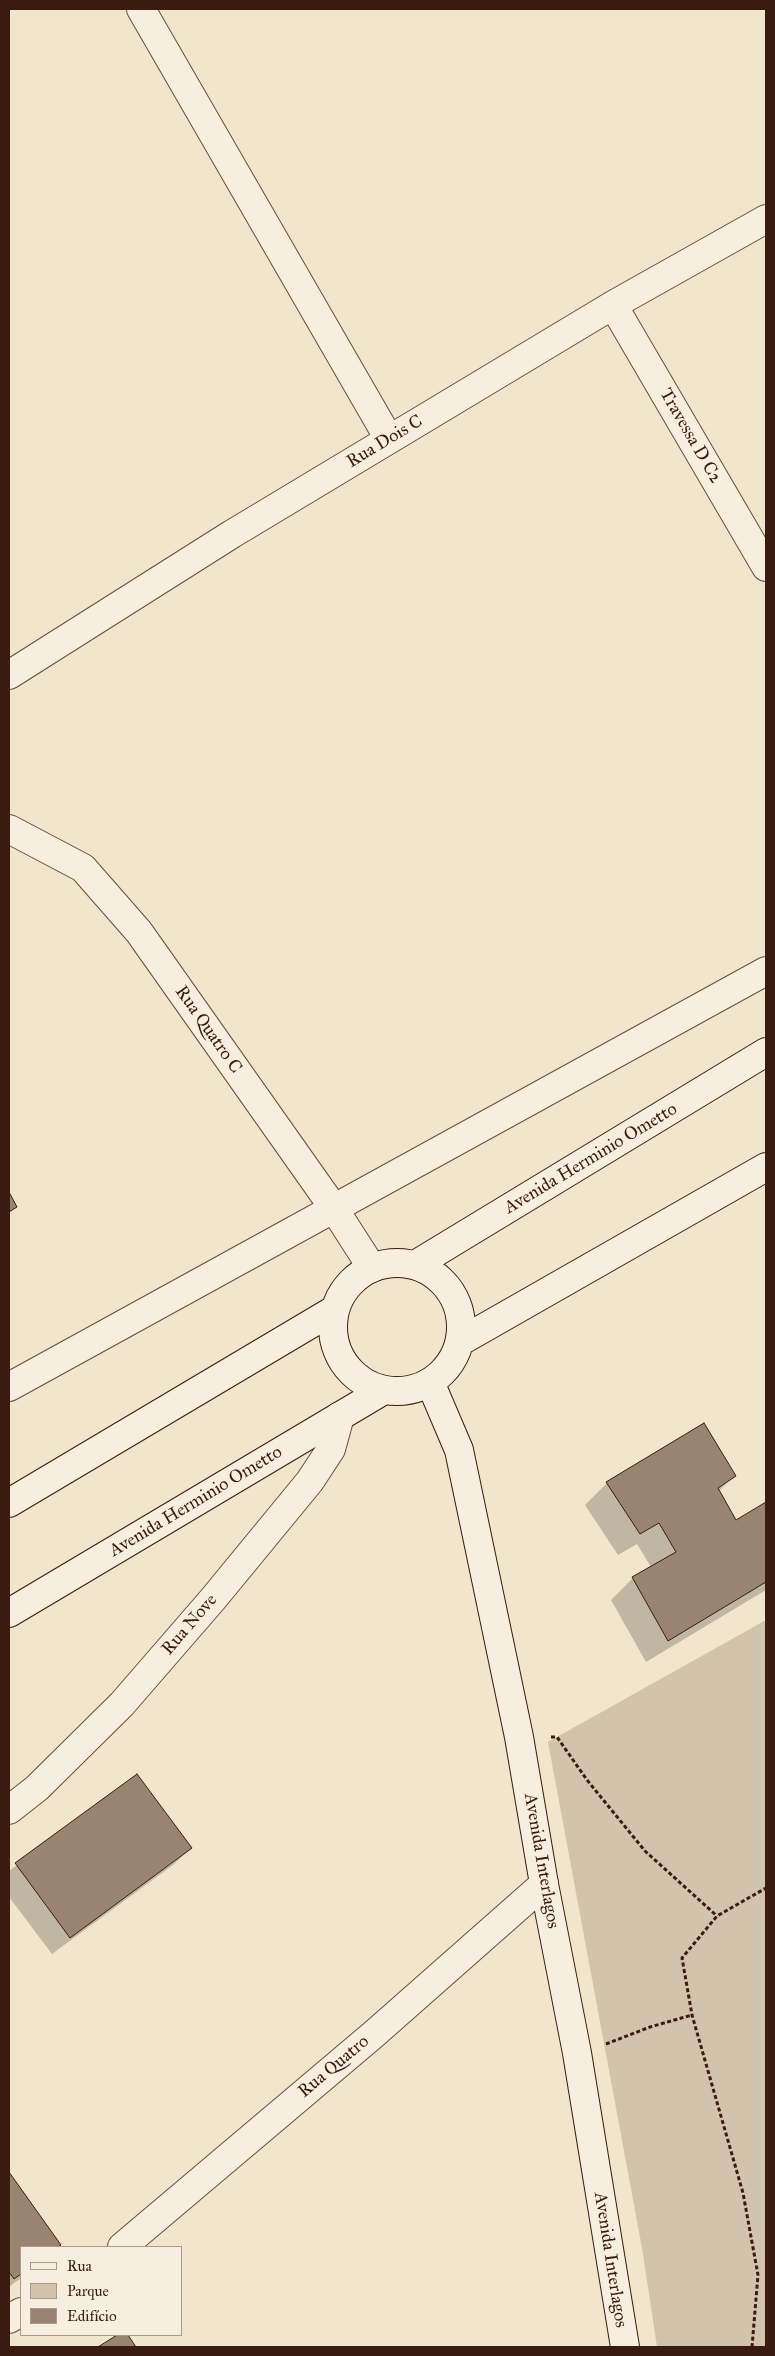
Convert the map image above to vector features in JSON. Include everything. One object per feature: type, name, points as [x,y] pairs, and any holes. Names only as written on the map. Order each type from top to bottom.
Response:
[{"type":"street","points":[[140,9],[389,439]]},
{"type":"street","name":"Rua Dois C","points":[[9,674],[232,534],[389,439],[613,305],[766,219]]},
{"type":"street","name":"Travessa D C2","points":[[613,305],[766,567]]},
{"type":"street","name":"Rua Quatro C","points":[[9,828],[83,868],[139,932],[333,1207],[372,1268]]},
{"type":"street","points":[[9,1387],[333,1207],[766,971]]},
{"type":"street","name":"Avenida Herminio Ometto","points":[[415,1264],[766,1052]]},
{"type":"street","points":[[461,1341],[460,1313],[452,1293],[438,1277],[415,1264],[398,1263],[372,1268],[358,1275],[343,1291],[334,1310],[331,1331],[336,1352],[347,1370],[364,1383],[384,1390],[404,1391],[430,1382],[442,1373],[461,1341],[766,1167]]},
{"type":"street","points":[[9,1503],[334,1310]]},
{"type":"street","name":"Avenida Interlagos","points":[[430,1382],[459,1450],[519,1737],[544,1884],[577,2053],[625,2347]]},
{"type":"street","name":"Avenida Herminio Ometto","points":[[9,1613],[384,1390]]},
{"type":"street","name":"Rua Nove","points":[[9,1810],[37,1788],[122,1704],[213,1599],[310,1481],[331,1449],[340,1416]]},
{"type":"street","name":"Rua Quatro","points":[[123,2246],[367,2040],[544,1884]]},
{"type":"street","points":[[9,2320],[20,2313]]},
{"type":"path","points":[[519,1737],[557,1737],[587,1780],[646,1851],[717,1916]]},
{"type":"path","points":[[752,2347],[758,2275],[743,2193],[692,2015],[682,1958],[717,1916],[766,1888]]},
{"type":"path","points":[[577,2053],[692,2015]]},
{"type":"green space","points":[[766,1620],[766,2347],[657,2347],[642,2248],[548,1742]]},
{"type":"building","points":[[9,1192],[17,1207],[9,1212]]},
{"type":"building","points":[[704,1423],[736,1476],[718,1488],[736,1520],[766,1502],[766,1582],[668,1641],[632,1577],[676,1552],[659,1523],[640,1534],[606,1482]]},
{"type":"building","points":[[137,1774],[192,1848],[70,1938],[15,1863]]},
{"type":"building","points":[[9,2172],[61,2245],[20,2246],[20,2275],[14,2279],[9,2272]]},
{"type":"building","points":[[115,2336],[129,2336],[136,2347],[98,2347]]}]
